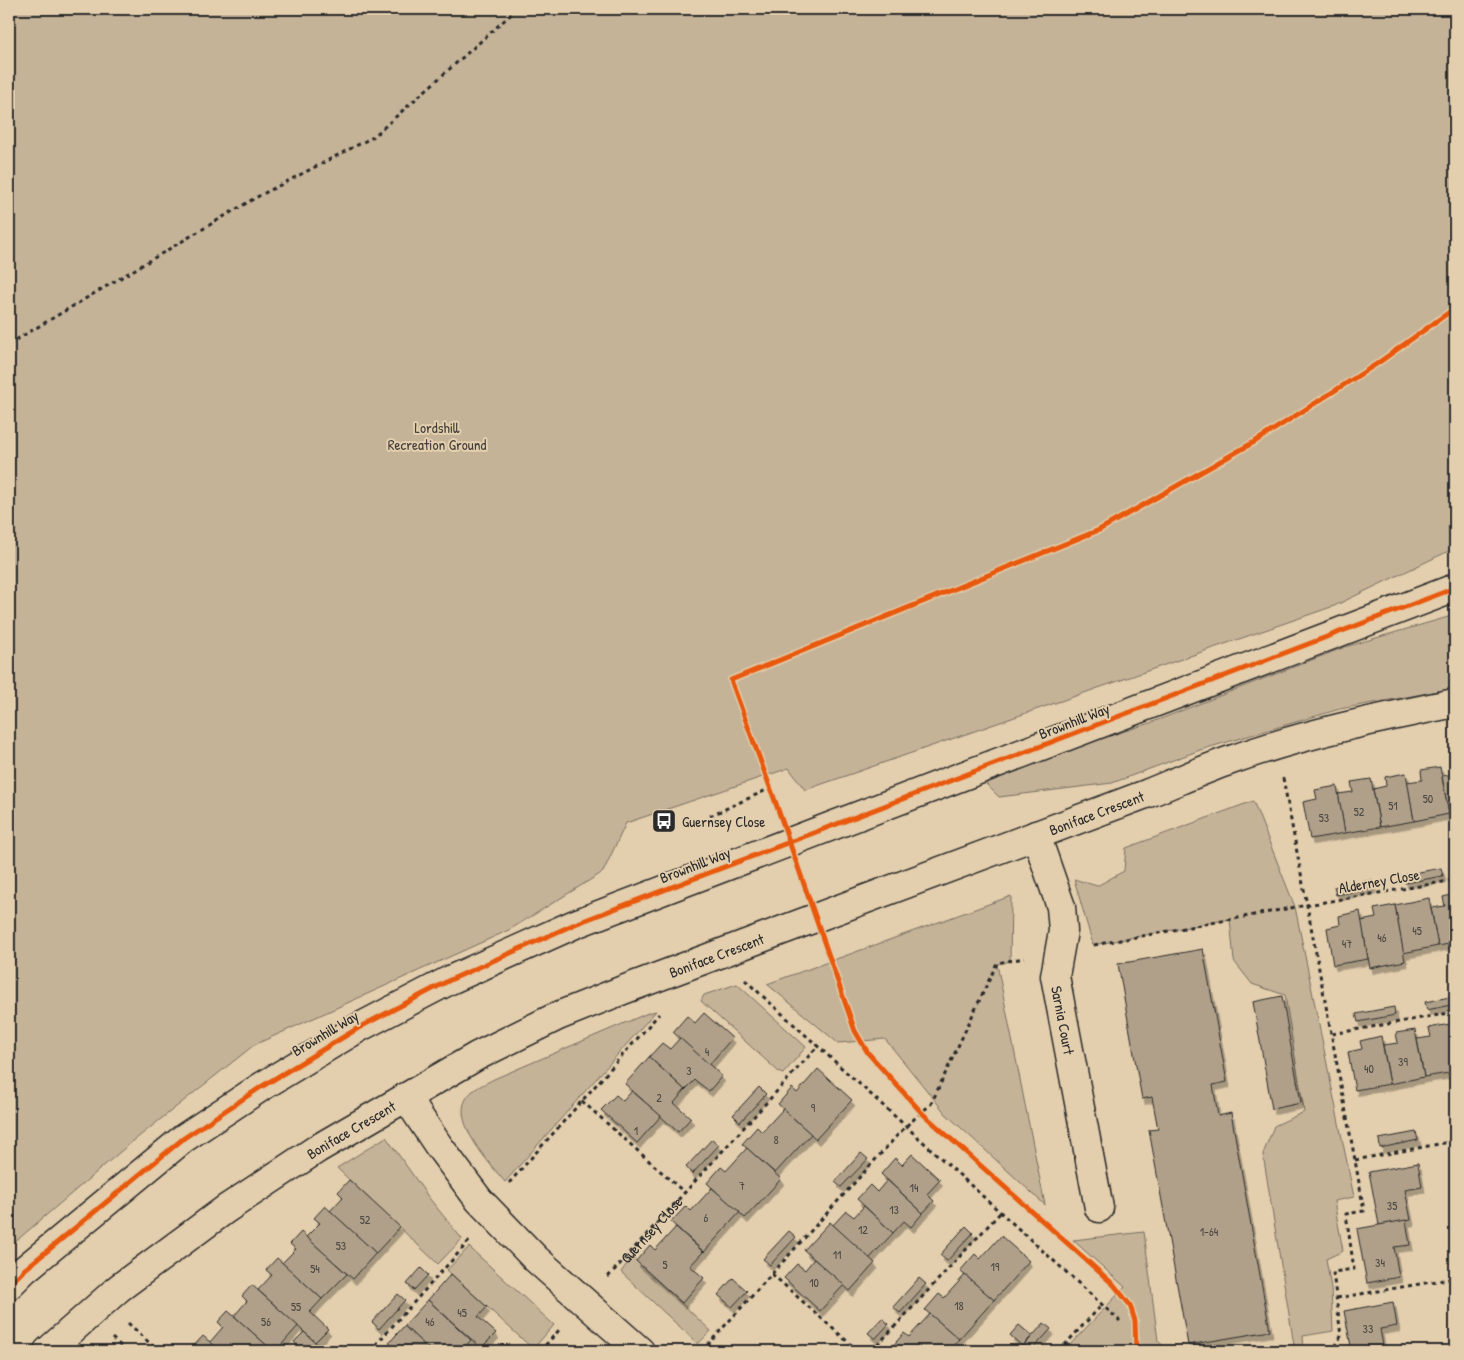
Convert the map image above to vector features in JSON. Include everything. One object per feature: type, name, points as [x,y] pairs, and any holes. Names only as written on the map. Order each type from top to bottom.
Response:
[{"type":"street","name":"Brownhill Way","points":[[9,1285],[24,1270],[184,1138],[261,1087],[360,1026],[450,980],[575,924],[1455,588]]},
{"type":"street","name":"Boniface Crescent","points":[[48,1351],[119,1288],[226,1209],[317,1149],[477,1056],[558,1016],[1231,760],[1377,718],[1455,703]]},
{"type":"street","name":"Sarnia Court","points":[[1036,835],[1060,907],[1063,931],[1055,976],[1098,1208]]},
{"type":"street","points":[[406,1097],[438,1145],[479,1200],[536,1259],[640,1351]]},
{"type":"path","points":[[9,344],[255,198],[373,137],[517,9]]},
{"type":"path","points":[[1276,746],[1364,1211],[1346,1214],[1354,1269],[1333,1272],[1341,1336],[1333,1351]]},
{"type":"path","points":[[710,816],[772,790],[768,779]]},
{"type":"path","points":[[717,955],[1120,1321]]},
{"type":"path","points":[[370,1351],[582,1100],[662,1012]]},
{"type":"path","points":[[1332,1034],[1455,1012]]},
{"type":"path","points":[[582,1100],[684,1192]]},
{"type":"path","points":[[916,1106],[929,1119]]},
{"type":"path","points":[[702,1351],[905,1126]]},
{"type":"path","points":[[1355,1160],[1455,1141]]},
{"type":"path","points":[[872,1351],[1000,1213]]},
{"type":"path","points":[[772,1274],[858,1351]]},
{"type":"path","points":[[1337,1298],[1455,1278]]},
{"type":"path","points":[[1059,1351],[1102,1305]]},
{"type":"path","points":[[1451,1351],[1455,1324]]},
{"type":"green space","name":"Lordshill Recreation Ground","points":[[9,9],[1455,9],[1455,548],[1334,606],[805,790],[789,768],[626,823],[603,872],[509,930],[254,1045],[127,1146],[9,1247]]},
{"type":"green space","points":[[1455,615],[1455,688],[1340,709],[1200,750],[1112,783],[999,797],[980,778],[1150,723],[1345,647]]},
{"type":"green space","points":[[1253,801],[1295,907],[1354,1197],[1334,1201],[1343,1251],[1326,1259],[1331,1288],[1333,1331],[1303,1336],[1304,1351],[1258,1351],[1294,1345],[1263,1154],[1274,1126],[1304,1112],[1285,995],[1252,984],[1234,961],[1230,919],[1093,945],[1074,879],[1097,886],[1124,871],[1126,848]]},
{"type":"green space","points":[[1011,896],[1010,961],[997,964],[1045,1205],[946,1114],[885,1039],[838,1043],[767,984]]},
{"type":"green space","points":[[737,984],[806,1047],[783,1074],[701,1001],[704,995]]},
{"type":"green space","points":[[656,1011],[505,1182],[482,1154],[468,1131],[463,1109],[468,1095],[478,1087],[494,1079]]},
{"type":"green space","points":[[386,1137],[429,1198],[462,1239],[438,1264],[337,1168]]},
{"type":"green space","points":[[1144,1232],[1158,1341],[1169,1351],[1064,1351],[1125,1287],[1073,1240]]},
{"type":"green space","points":[[469,1247],[554,1325],[533,1349],[447,1270]]},
{"type":"green space","points":[[632,1257],[711,1331],[698,1344],[621,1272]]},
{"type":"building","points":[[1440,767],[1449,814],[1414,821],[1407,782],[1422,780],[1421,770]]},
{"type":"building","points":[[1406,773],[1414,821],[1380,827],[1373,789],[1386,786],[1385,777]]},
{"type":"building","points":[[1455,774],[1455,813],[1449,814],[1442,776]]},
{"type":"building","points":[[1371,779],[1380,827],[1345,833],[1338,794],[1353,792],[1351,782]]},
{"type":"building","points":[[1337,786],[1345,833],[1310,839],[1303,802],[1317,799],[1315,790]]},
{"type":"building","points":[[1441,868],[1443,876],[1405,883],[1403,875]]},
{"type":"building","points":[[1372,880],[1373,888],[1336,895],[1334,887]]},
{"type":"building","points":[[1455,894],[1455,943],[1438,946],[1431,908],[1445,906],[1443,897]]},
{"type":"building","points":[[1429,898],[1438,946],[1403,953],[1395,905]]},
{"type":"building","points":[[1395,905],[1405,961],[1370,968],[1361,921],[1376,918],[1374,909]]},
{"type":"building","points":[[1360,911],[1368,959],[1333,965],[1327,928],[1340,925],[1339,916]]},
{"type":"building","points":[[1203,949],[1227,1082],[1213,1085],[1218,1116],[1231,1113],[1270,1331],[1188,1345],[1149,1130],[1158,1129],[1152,1097],[1142,1099],[1118,964]]},
{"type":"building","points":[[1282,996],[1301,1103],[1272,1109],[1253,1002]]},
{"type":"building","points":[[1455,996],[1455,1004],[1427,1010],[1425,1002]]},
{"type":"building","points":[[1394,1007],[1395,1015],[1358,1022],[1356,1014]]},
{"type":"building","points":[[704,1013],[732,1038],[709,1065],[673,1032],[687,1016],[695,1023]]},
{"type":"building","points":[[1450,1024],[1455,1050],[1455,1072],[1424,1077],[1417,1039],[1431,1037],[1429,1028]]},
{"type":"building","points":[[1415,1030],[1424,1077],[1390,1084],[1383,1045],[1398,1043],[1396,1033]]},
{"type":"building","points":[[1381,1036],[1390,1084],[1355,1090],[1348,1052],[1362,1049],[1360,1041]]},
{"type":"building","points":[[680,1038],[722,1076],[709,1091],[695,1080],[685,1090],[649,1057],[662,1043],[670,1049]]},
{"type":"building","points":[[649,1057],[685,1090],[674,1103],[691,1118],[678,1132],[625,1084]]},
{"type":"building","points":[[818,1069],[852,1100],[816,1139],[778,1104],[792,1088],[797,1093]]},
{"type":"building","points":[[759,1087],[766,1094],[740,1122],[733,1115]]},
{"type":"building","points":[[632,1091],[661,1116],[637,1143],[601,1110],[616,1095],[623,1101]]},
{"type":"building","points":[[783,1109],[811,1134],[775,1173],[742,1144],[757,1127],[762,1132]]},
{"type":"building","points":[[1416,1132],[1418,1140],[1380,1148],[1379,1139]]},
{"type":"building","points":[[712,1139],[719,1145],[692,1174],[686,1167]]},
{"type":"building","points":[[747,1148],[781,1179],[745,1218],[707,1183],[721,1167],[726,1171]]},
{"type":"building","points":[[861,1153],[868,1159],[841,1187],[835,1182]]},
{"type":"building","points":[[912,1154],[940,1180],[927,1194],[934,1201],[923,1213],[881,1174],[895,1158],[902,1165]]},
{"type":"building","points":[[1418,1163],[1422,1187],[1405,1190],[1411,1220],[1379,1225],[1369,1172]]},
{"type":"building","points":[[349,1180],[400,1227],[376,1253],[330,1211],[343,1197],[338,1192]]},
{"type":"building","points":[[887,1180],[923,1213],[911,1227],[904,1221],[893,1233],[857,1199],[870,1185],[877,1192]]},
{"type":"building","points":[[712,1188],[740,1212],[704,1252],[671,1222],[686,1206],[691,1211]]},
{"type":"building","points":[[325,1206],[376,1253],[353,1279],[306,1237],[320,1223],[314,1218]]},
{"type":"building","points":[[864,1206],[893,1233],[869,1259],[833,1225],[846,1211],[854,1217]]},
{"type":"building","points":[[1406,1220],[1410,1245],[1394,1247],[1399,1277],[1367,1283],[1357,1229]]},
{"type":"building","points":[[830,1222],[875,1263],[850,1291],[804,1250]]},
{"type":"building","points":[[966,1226],[973,1233],[947,1261],[940,1255]]},
{"type":"building","points":[[676,1227],[703,1252],[690,1266],[704,1278],[682,1303],[636,1261],[650,1245],[655,1250]]},
{"type":"building","points":[[789,1231],[796,1237],[770,1265],[763,1259]]},
{"type":"building","points":[[301,1232],[347,1274],[322,1299],[282,1263],[296,1249],[290,1244]]},
{"type":"building","points":[[1001,1236],[1029,1261],[994,1300],[960,1271],[975,1254],[980,1259]]},
{"type":"building","points":[[277,1258],[322,1299],[310,1312],[328,1329],[315,1342],[258,1290],[272,1275],[266,1270]]},
{"type":"building","points":[[814,1259],[844,1285],[820,1311],[784,1278],[797,1264],[805,1270]]},
{"type":"building","points":[[421,1268],[428,1275],[414,1290],[407,1284]]},
{"type":"building","points":[[451,1274],[487,1307],[478,1317],[496,1333],[481,1348],[428,1300]]},
{"type":"building","points":[[965,1275],[994,1300],[959,1339],[925,1310],[939,1294],[944,1298]]},
{"type":"building","points":[[733,1278],[747,1291],[732,1307],[718,1295]]},
{"type":"building","points":[[919,1278],[926,1284],[900,1313],[893,1307]]},
{"type":"building","points":[[252,1285],[298,1326],[276,1351],[273,1351],[234,1316],[247,1301],[242,1296]]},
{"type":"building","points":[[398,1294],[405,1300],[379,1329],[372,1322]]},
{"type":"building","points":[[428,1300],[471,1340],[461,1351],[457,1351],[452,1346],[447,1351],[431,1351],[404,1326]]},
{"type":"building","points":[[1393,1302],[1397,1326],[1380,1329],[1384,1351],[1352,1351],[1344,1311]]},
{"type":"building","points":[[228,1311],[273,1351],[220,1351],[210,1342],[223,1327],[218,1322]]},
{"type":"building","points":[[930,1314],[959,1339],[948,1351],[893,1351],[890,1349],[904,1333],[909,1337]]},
{"type":"building","points":[[882,1318],[889,1324],[875,1339],[868,1333]]},
{"type":"building","points":[[1044,1323],[1051,1329],[1031,1351],[1019,1351]]},
{"type":"building","points":[[1019,1325],[1032,1336],[1022,1346],[1010,1335]]},
{"type":"building","points":[[404,1326],[431,1351],[395,1351],[397,1349],[389,1343]]},
{"type":"building","points":[[304,1332],[325,1351],[312,1351],[307,1347],[304,1351],[294,1342]]},
{"type":"building","points":[[203,1336],[210,1342],[220,1351],[189,1351]]},
{"type":"cycle path","points":[[1136,1351],[1135,1321],[1130,1305],[1114,1285],[922,1113],[868,1053],[855,1031],[731,680],[1099,530],[1256,441],[1378,363],[1455,308]]},
{"type":"cycle path","points":[[9,1285],[24,1270],[184,1138],[261,1087],[360,1027],[450,980],[575,924],[1455,588]]},
{"type":"place","name":"Guernsey Close","points":[[664,821]]}]
